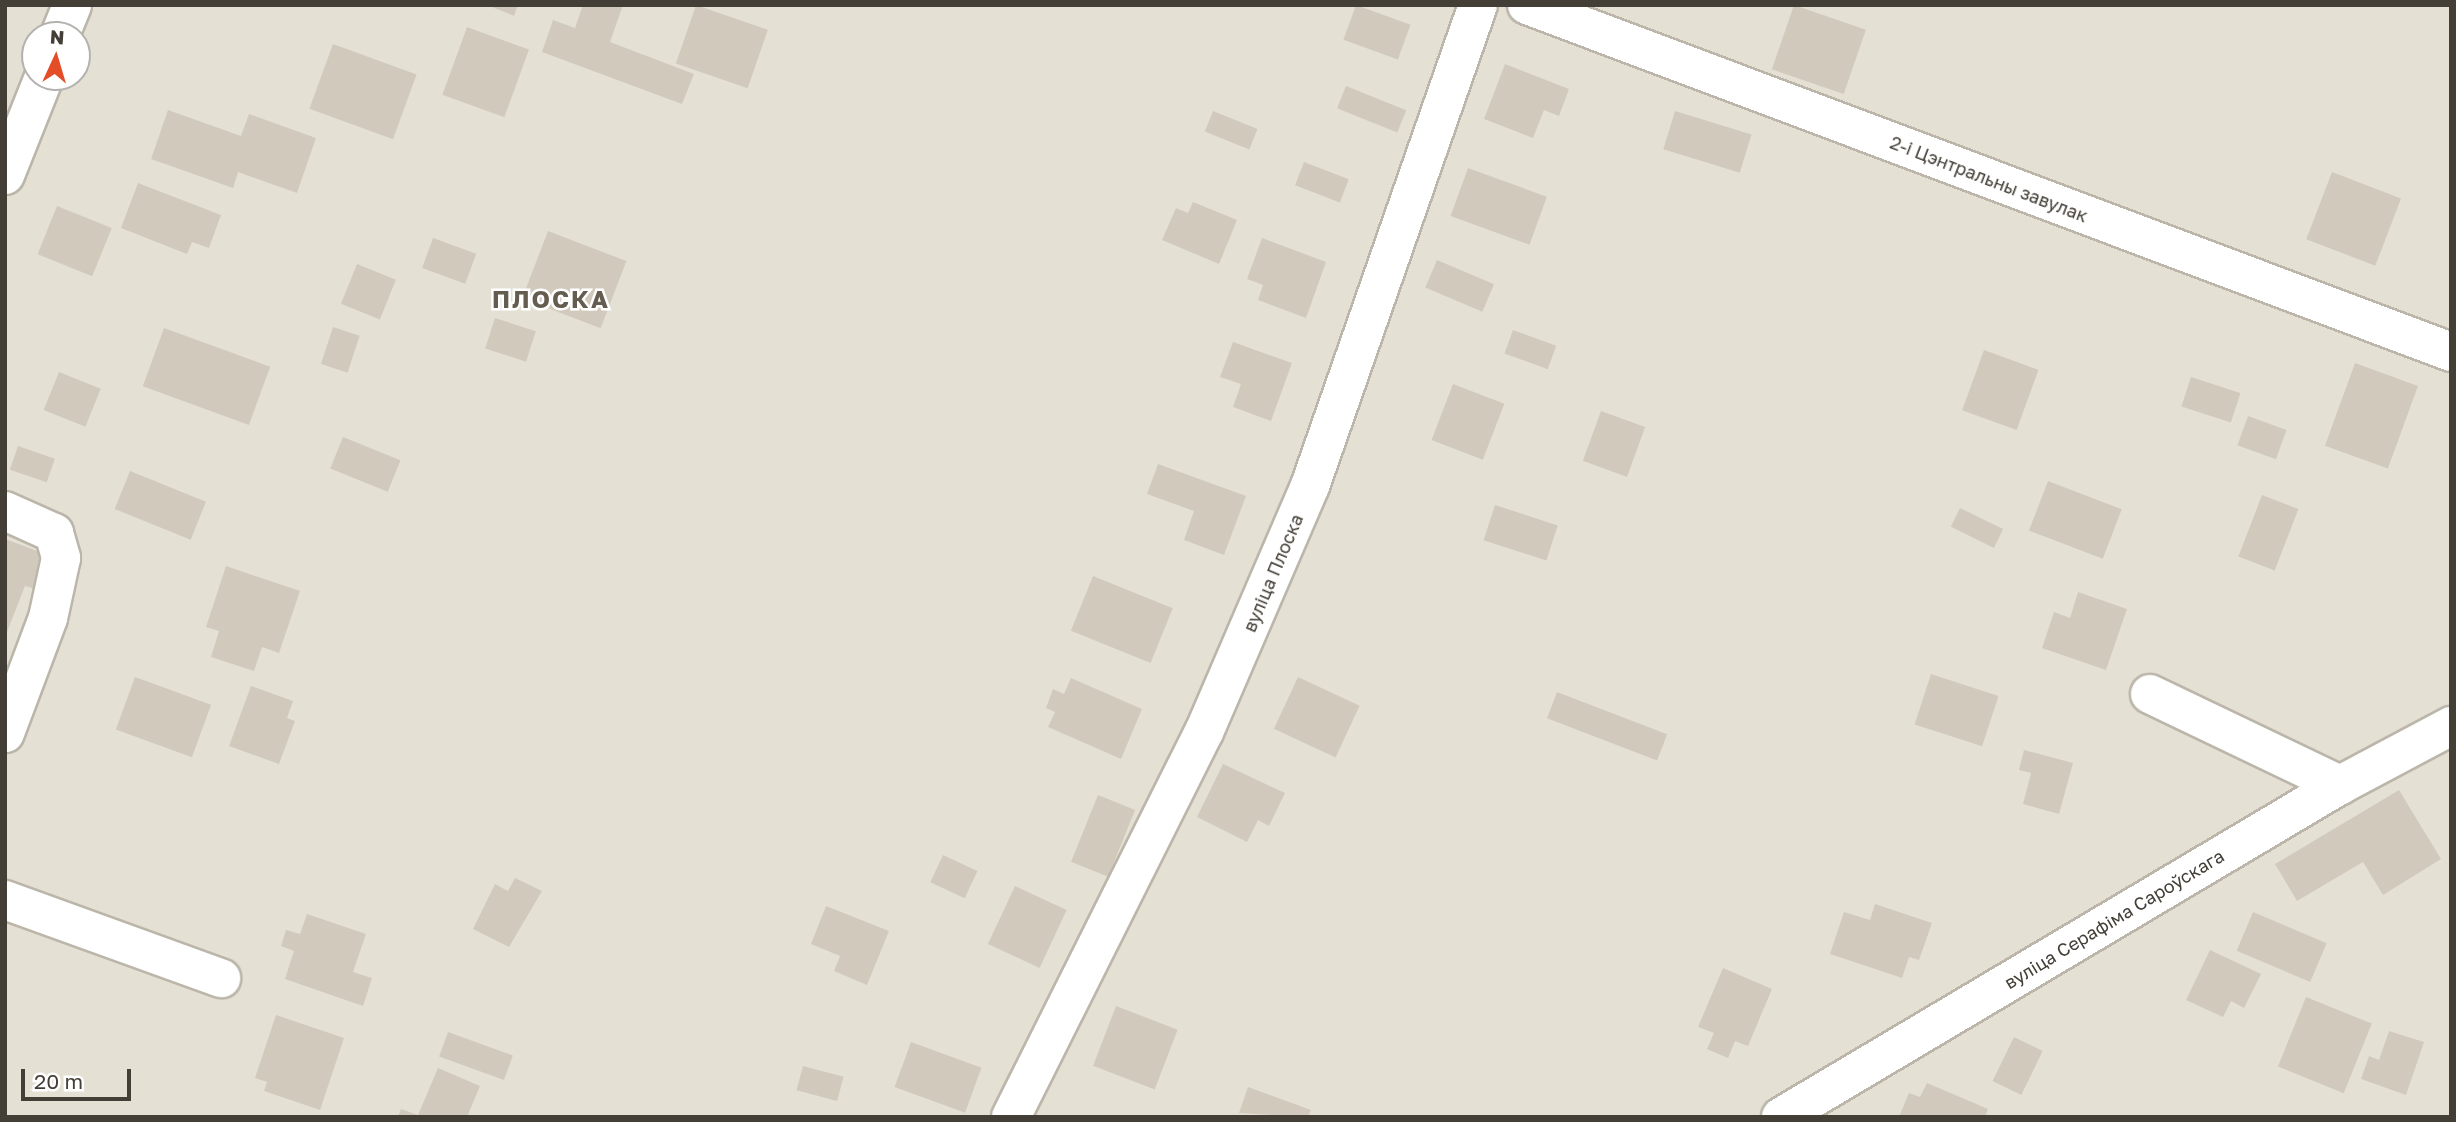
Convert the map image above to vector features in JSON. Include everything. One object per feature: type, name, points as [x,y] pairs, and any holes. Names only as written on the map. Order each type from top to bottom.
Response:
[{"type":"street","name":"вуліца Плоска","points":[[1011,1117],[1204,732],[1310,486],[1478,5]]},
{"type":"street","name":"2-і Цэнтральны завулак","points":[[1527,5],[2451,352]]},
{"type":"street","points":[[5,175],[38,91]]},
{"type":"street","points":[[5,511],[54,533],[61,558],[48,618],[5,733]]},
{"type":"street","points":[[2150,694],[2340,785]]},
{"type":"street","name":"вуліца Серафіма Сароўскага","points":[[1781,1117],[2340,785],[2451,726]]},
{"type":"street","points":[[5,900],[221,978]]},
{"type":"shaded area","points":[[5,5],[2451,5],[2451,1117],[5,1117]]},
{"type":"building","points":[[487,5],[518,5],[514,16]]},
{"type":"building","points":[[583,5],[623,5],[610,42],[694,74],[682,104],[542,52],[553,20],[575,28]]},
{"type":"building","points":[[696,5],[768,30],[748,88],[676,64]]},
{"type":"building","points":[[1356,5],[1411,25],[1398,60],[1343,40]]},
{"type":"building","points":[[1794,5],[1866,30],[1844,94],[1772,69]]},
{"type":"building","points":[[467,27],[529,50],[504,117],[442,95]]},
{"type":"building","points":[[333,44],[417,74],[393,139],[309,109]]},
{"type":"building","points":[[1505,64],[1569,89],[1559,116],[1544,110],[1533,138],[1484,119]]},
{"type":"building","points":[[1346,86],[1406,110],[1397,133],[1337,108]]},
{"type":"building","points":[[168,110],[241,136],[249,114],[316,138],[297,193],[238,172],[233,188],[151,159]]},
{"type":"building","points":[[1213,111],[1258,129],[1249,149],[1205,131]]},
{"type":"building","points":[[1675,111],[1752,134],[1740,173],[1663,149]]},
{"type":"building","points":[[1304,162],[1349,179],[1340,203],[1295,185]]},
{"type":"building","points":[[1468,168],[1547,197],[1529,245],[1451,216]]},
{"type":"building","points":[[2332,172],[2401,199],[2375,266],[2306,239]]},
{"type":"building","points":[[138,183],[221,215],[209,248],[192,242],[187,254],[121,228]]},
{"type":"building","points":[[1193,202],[1237,220],[1219,264],[1162,240],[1176,208],[1188,213]]},
{"type":"building","points":[[57,206],[112,228],[92,276],[38,254]]},
{"type":"building","points":[[548,231],[626,261],[601,328],[522,298]]},
{"type":"building","points":[[433,238],[476,254],[465,284],[422,268]]},
{"type":"building","points":[[1262,238],[1326,262],[1306,318],[1258,300],[1263,285],[1247,279]]},
{"type":"building","points":[[1437,260],[1494,284],[1482,312],[1425,288]]},
{"type":"building","points":[[357,264],[396,280],[380,320],[341,304]]},
{"type":"building","points":[[495,318],[536,331],[526,362],[485,348]]},
{"type":"building","points":[[333,327],[360,336],[348,373],[321,364]]},
{"type":"building","points":[[164,328],[270,367],[249,425],[143,386]]},
{"type":"building","points":[[1513,330],[1556,346],[1548,369],[1504,353]]},
{"type":"building","points":[[1233,342],[1292,363],[1271,421],[1233,407],[1241,384],[1220,377]]},
{"type":"building","points":[[1984,350],[2039,370],[2017,430],[1962,410]]},
{"type":"building","points":[[2355,363],[2418,386],[2388,469],[2325,446]]},
{"type":"building","points":[[59,372],[101,389],[85,427],[44,410]]},
{"type":"building","points":[[2191,377],[2240,393],[2231,423],[2181,406]]},
{"type":"building","points":[[1453,384],[1504,404],[1483,460],[1431,440]]},
{"type":"building","points":[[1601,411],[1645,427],[1627,477],[1583,461]]},
{"type":"building","points":[[2248,416],[2287,430],[2276,459],[2237,445]]},
{"type":"building","points":[[343,437],[400,460],[388,492],[330,469]]},
{"type":"building","points":[[18,446],[55,459],[47,482],[10,470]]},
{"type":"building","points":[[1158,464],[1246,496],[1224,555],[1184,540],[1194,511],[1147,494]]},
{"type":"building","points":[[130,471],[206,502],[191,540],[115,509]]},
{"type":"building","points":[[2048,481],[2122,509],[2103,559],[2029,530]]},
{"type":"building","points":[[2262,495],[2298,509],[2275,571],[2238,557]]},
{"type":"building","points":[[1495,505],[1558,525],[1546,561],[1484,540]]},
{"type":"building","points":[[1960,508],[2003,529],[1994,548],[1951,527]]},
{"type":"building","points":[[5,539],[48,555],[35,589],[25,586],[5,637]]},
{"type":"building","points":[[226,566],[300,591],[279,653],[262,647],[254,671],[211,657],[219,631],[206,627]]},
{"type":"building","points":[[1093,576],[1173,608],[1151,663],[1071,631]]},
{"type":"building","points":[[2078,592],[2127,609],[2106,670],[2042,648],[2054,612],[2070,618]]},
{"type":"building","points":[[1931,674],[1999,696],[1982,746],[1915,724]]},
{"type":"building","points":[[135,677],[211,705],[192,757],[116,730]]},
{"type":"building","points":[[1298,677],[1360,706],[1336,757],[1274,729]]},
{"type":"building","points":[[1071,678],[1142,709],[1121,759],[1048,727],[1055,712],[1046,708],[1053,689],[1064,694]]},
{"type":"building","points":[[251,686],[293,701],[287,718],[295,721],[279,764],[229,746]]},
{"type":"building","points":[[1557,692],[1667,734],[1657,760],[1547,718]]},
{"type":"building","points":[[2024,750],[2073,763],[2059,814],[2023,804],[2031,773],[2019,770]]},
{"type":"building","points":[[1223,764],[1285,793],[1269,826],[1258,820],[1247,842],[1197,817]]},
{"type":"building","points":[[2399,790],[2441,859],[2383,895],[2363,862],[2297,901],[2275,864]]},
{"type":"building","points":[[1098,795],[1135,810],[1108,877],[1071,862]]},
{"type":"building","points":[[943,855],[977,871],[965,898],[930,882]]},
{"type":"building","points":[[515,878],[542,891],[509,947],[473,929],[495,884],[508,891]]},
{"type":"building","points":[[1015,886],[1067,910],[1040,968],[988,944]]},
{"type":"building","points":[[1875,904],[1932,923],[1919,960],[1909,957],[1902,978],[1830,954],[1844,912],[1870,920]]},
{"type":"building","points":[[826,906],[889,931],[867,985],[834,971],[840,956],[811,944]]},
{"type":"building","points":[[2253,912],[2327,943],[2310,982],[2237,951]]},
{"type":"building","points":[[307,914],[366,934],[353,972],[372,978],[363,1006],[285,979],[294,951],[281,946],[286,930],[300,934]]},
{"type":"building","points":[[2210,950],[2261,974],[2244,1008],[2231,1001],[2223,1017],[2186,1000]]},
{"type":"building","points":[[1723,968],[1772,989],[1748,1046],[1735,1041],[1728,1058],[1707,1049],[1714,1033],[1698,1027]]},
{"type":"building","points":[[2306,997],[2372,1024],[2344,1093],[2278,1067]]},
{"type":"building","points":[[1116,1006],[1178,1030],[1155,1089],[1093,1066]]},
{"type":"building","points":[[276,1015],[344,1038],[320,1110],[264,1091],[267,1082],[255,1078]]},
{"type":"building","points":[[2389,1031],[2424,1042],[2406,1095],[2361,1079],[2369,1056],[2379,1060]]},
{"type":"building","points":[[448,1032],[513,1056],[504,1080],[439,1056]]},
{"type":"building","points":[[2014,1037],[2043,1051],[2021,1095],[1993,1081]]},
{"type":"building","points":[[911,1042],[981,1068],[965,1113],[895,1087]]},
{"type":"building","points":[[803,1066],[844,1077],[837,1101],[797,1090]]},
{"type":"building","points":[[438,1068],[480,1086],[467,1117],[398,1117],[401,1109],[418,1115]]},
{"type":"building","points":[[1927,1083],[1988,1109],[1985,1117],[1899,1117],[1909,1093],[1920,1097]]},
{"type":"building","points":[[1248,1087],[1311,1110],[1308,1117],[1239,1113]]},
{"type":"district","name":"ПЛОСКА","points":[[551,299]]}]
